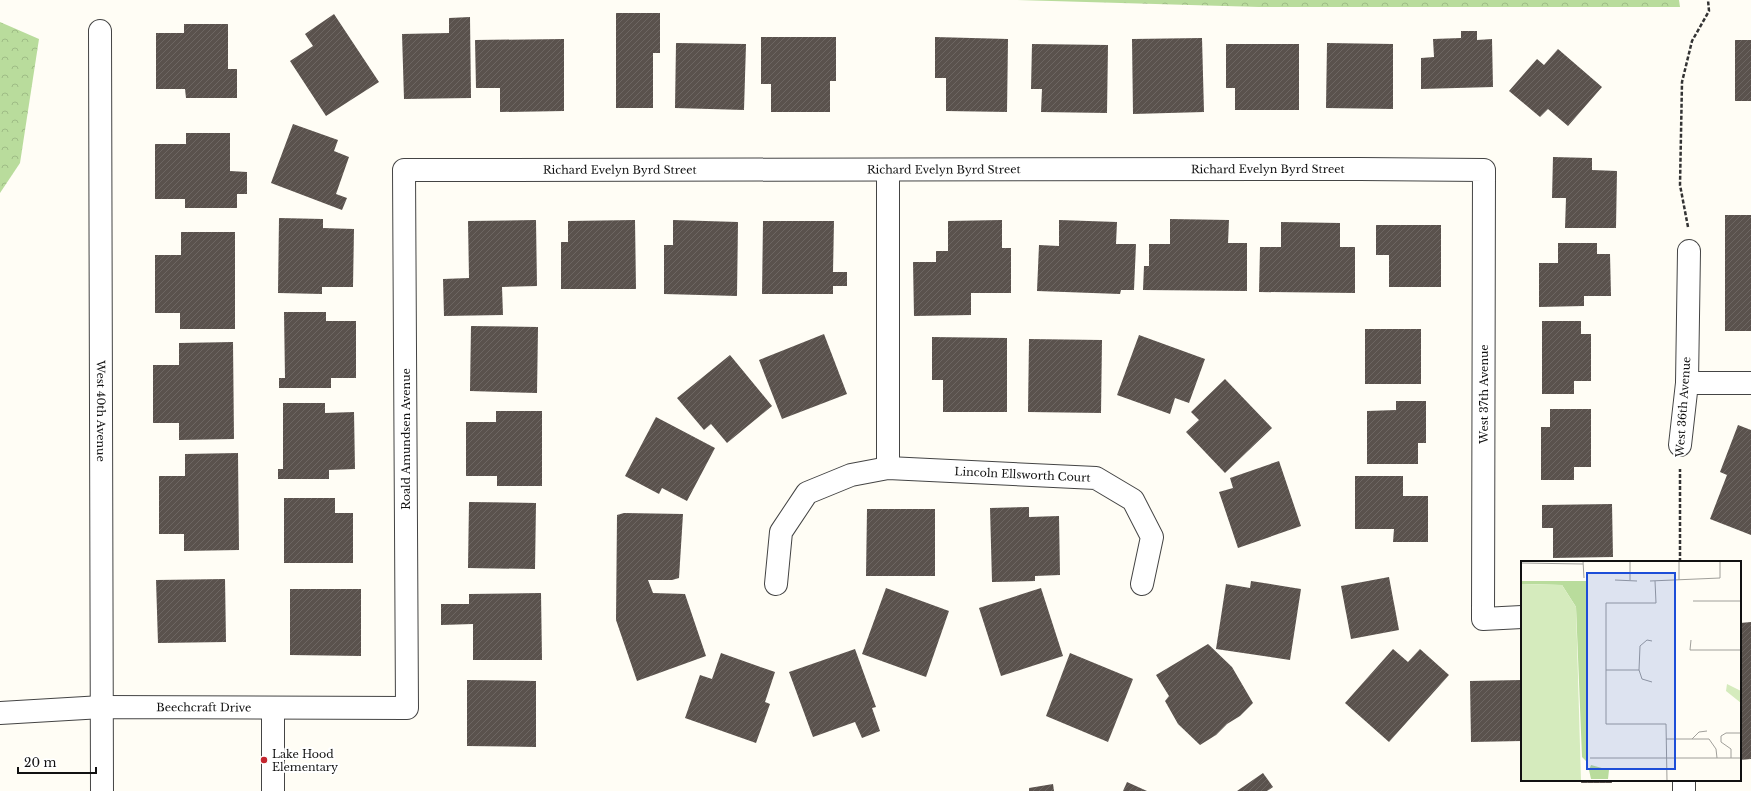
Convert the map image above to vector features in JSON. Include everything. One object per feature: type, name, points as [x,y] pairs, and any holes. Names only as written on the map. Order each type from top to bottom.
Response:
[{"type":"street","name":"West 40th Avenue","points":[[100,31],[102,791]]},
{"type":"street","name":"Richard Evelyn Byrd Street","points":[[404,170],[1360,168],[1484,170]]},
{"type":"street","name":"Roald Amundsen Avenue","points":[[404,170],[407,708]]},
{"type":"street","points":[[888,170],[888,468]]},
{"type":"street","name":"West 37th Avenue","points":[[1484,170],[1483,619],[1521,618]]},
{"type":"street","name":"West 36th Avenue","points":[[1680,446],[1686,383],[1689,251]]},
{"type":"street","points":[[1686,383],[1751,383]]},
{"type":"street","name":"Lincoln Ellsworth Court","points":[[776,584],[781,532],[806,493],[851,475],[888,468],[1096,478],[1133,500],[1152,537],[1142,584]]},
{"type":"street","name":"Beechcraft Drive","points":[[0,713],[102,707],[407,708]]},
{"type":"street","points":[[273,708],[273,791]]},
{"type":"path","points":[[1689,251],[1687,220],[1680,185],[1682,82],[1692,41],[1709,11],[1708,0]]},
{"type":"path","name":"West 36th Avenue","points":[[1680,446],[1680,561]]},
{"type":"green space","points":[[1017,0],[1679,0],[1680,7],[1259,7]]},
{"type":"green space","points":[[0,22],[39,39],[20,163],[0,193]]},
{"type":"building","points":[[616,13],[660,13],[660,53],[653,53],[653,108],[616,108]]},
{"type":"building","points":[[334,14],[379,82],[326,116],[290,61],[313,46],[305,34]]},
{"type":"building","points":[[470,17],[471,98],[404,99],[402,34],[449,33],[449,18]]},
{"type":"building","points":[[184,24],[228,24],[228,69],[237,69],[237,98],[186,98],[185,89],[156,89],[156,33],[184,33]]},
{"type":"building","points":[[1461,31],[1477,31],[1477,40],[1492,39],[1493,87],[1421,89],[1421,58],[1434,57],[1433,39],[1461,38]]},
{"type":"building","points":[[761,37],[836,37],[836,81],[830,81],[830,112],[771,112],[771,84],[761,84]]},
{"type":"building","points":[[935,37],[1008,39],[1007,112],[946,111],[946,78],[935,78]]},
{"type":"building","points":[[1202,38],[1204,112],[1133,114],[1132,39]]},
{"type":"building","points":[[564,39],[564,111],[500,112],[500,88],[476,88],[475,40]]},
{"type":"building","points":[[1735,40],[1751,40],[1751,101],[1735,101]]},
{"type":"building","points":[[676,43],[746,44],[744,110],[675,108]]},
{"type":"building","points":[[1327,43],[1393,44],[1393,109],[1326,108]]},
{"type":"building","points":[[1032,44],[1108,45],[1107,113],[1041,112],[1042,89],[1031,89]]},
{"type":"building","points":[[1226,44],[1299,44],[1299,110],[1235,110],[1235,88],[1226,88]]},
{"type":"building","points":[[1558,49],[1602,87],[1568,126],[1548,109],[1540,117],[1509,91],[1537,59],[1544,65]]},
{"type":"building","points":[[293,124],[338,140],[334,151],[349,157],[336,194],[347,198],[342,210],[271,183]]},
{"type":"building","points":[[186,133],[230,133],[230,171],[247,172],[247,194],[237,194],[237,208],[185,208],[185,199],[155,199],[155,144],[186,144]]},
{"type":"building","points":[[1553,157],[1592,158],[1592,170],[1617,171],[1616,228],[1565,228],[1566,198],[1552,198]]},
{"type":"building","points":[[1725,215],[1751,215],[1751,331],[1725,331]]},
{"type":"building","points":[[279,218],[323,219],[323,228],[354,229],[353,287],[322,287],[322,294],[278,293]]},
{"type":"building","points":[[1170,219],[1229,220],[1228,243],[1247,243],[1247,291],[1143,290],[1144,266],[1149,266],[1149,244],[1170,244]]},
{"type":"building","points":[[536,220],[537,286],[502,287],[503,315],[444,316],[443,279],[469,278],[468,221]]},
{"type":"building","points":[[635,220],[636,289],[561,289],[561,242],[568,242],[568,221]]},
{"type":"building","points":[[673,220],[738,222],[737,296],[664,294],[664,245],[673,245]]},
{"type":"building","points":[[1002,220],[1002,248],[1011,248],[1011,293],[971,293],[971,315],[914,316],[913,262],[936,262],[936,251],[948,251],[948,221]]},
{"type":"building","points":[[1059,220],[1117,222],[1116,244],[1136,244],[1134,290],[1121,290],[1120,294],[1037,291],[1039,245],[1059,246]]},
{"type":"building","points":[[763,221],[834,221],[833,272],[847,272],[847,286],[833,286],[833,294],[762,294]]},
{"type":"building","points":[[1281,222],[1340,223],[1340,247],[1355,247],[1355,293],[1259,292],[1260,247],[1281,247]]},
{"type":"building","points":[[1376,225],[1441,225],[1441,287],[1389,287],[1389,255],[1376,255]]},
{"type":"building","points":[[181,232],[235,232],[235,329],[180,329],[180,313],[155,313],[155,255],[181,255]]},
{"type":"building","points":[[1558,243],[1597,243],[1597,254],[1610,254],[1611,296],[1584,296],[1584,306],[1539,307],[1539,263],[1558,263]]},
{"type":"building","points":[[284,312],[326,312],[326,321],[356,321],[356,378],[331,378],[331,388],[279,388],[279,378],[285,378]]},
{"type":"building","points":[[1542,321],[1581,321],[1581,334],[1591,334],[1591,381],[1574,381],[1574,394],[1542,394]]},
{"type":"building","points":[[471,326],[538,327],[537,393],[470,391]]},
{"type":"building","points":[[1365,329],[1421,329],[1421,384],[1365,384]]},
{"type":"building","points":[[824,334],[847,394],[782,419],[759,360]]},
{"type":"building","points":[[1139,335],[1205,359],[1189,403],[1175,398],[1170,414],[1117,395]]},
{"type":"building","points":[[932,337],[1007,338],[1007,412],[943,412],[943,380],[932,380]]},
{"type":"building","points":[[1029,339],[1102,340],[1101,413],[1028,412]]},
{"type":"building","points":[[233,342],[234,439],[179,440],[179,423],[153,423],[153,365],[179,365],[179,343]]},
{"type":"building","points":[[730,355],[772,406],[727,443],[711,424],[704,430],[677,398]]},
{"type":"building","points":[[1225,379],[1272,428],[1225,473],[1186,432],[1199,420],[1191,412]]},
{"type":"building","points":[[1396,401],[1426,401],[1426,443],[1418,443],[1418,464],[1367,464],[1367,411],[1396,410]]},
{"type":"building","points":[[283,403],[325,403],[325,413],[354,412],[355,469],[329,470],[329,479],[278,479],[278,469],[283,469]]},
{"type":"building","points":[[1550,409],[1591,409],[1591,467],[1574,467],[1574,480],[1541,480],[1541,427],[1550,427]]},
{"type":"building","points":[[496,411],[542,411],[542,486],[497,486],[497,476],[466,476],[466,422],[496,422]]},
{"type":"building","points":[[656,417],[715,448],[687,501],[662,488],[659,494],[625,476]]},
{"type":"building","points":[[1738,425],[1751,430],[1751,535],[1710,519],[1727,475],[1720,472]]},
{"type":"building","points":[[238,453],[239,550],[184,551],[184,534],[159,534],[159,476],[185,476],[185,454]]},
{"type":"building","points":[[1279,461],[1301,526],[1238,548],[1219,492],[1233,488],[1230,478]]},
{"type":"building","points":[[1355,476],[1403,476],[1403,496],[1428,496],[1428,542],[1393,542],[1394,529],[1355,529]]},
{"type":"building","points":[[284,498],[335,498],[335,513],[353,513],[353,563],[284,563]]},
{"type":"building","points":[[469,502],[536,503],[535,569],[468,568]]},
{"type":"building","points":[[1612,504],[1613,557],[1553,558],[1553,528],[1542,528],[1542,505]]},
{"type":"building","points":[[1029,507],[1029,517],[1059,516],[1060,575],[1035,576],[1035,581],[992,582],[990,508]]},
{"type":"building","points":[[867,509],[935,509],[935,576],[866,576]]},
{"type":"building","points":[[624,513],[683,514],[679,578],[672,580],[648,580],[653,593],[685,594],[706,656],[637,681],[616,620],[617,515]]},
{"type":"building","points":[[1389,577],[1399,630],[1351,639],[1341,586]]},
{"type":"building","points":[[225,579],[226,642],[158,643],[156,580]]},
{"type":"building","points":[[1251,581],[1301,589],[1290,660],[1216,649],[1226,584],[1250,588]]},
{"type":"building","points":[[886,588],[949,611],[926,677],[862,654]]},
{"type":"building","points":[[1041,588],[1063,656],[1001,676],[979,608]]},
{"type":"building","points":[[290,589],[361,589],[361,656],[290,655]]},
{"type":"building","points":[[541,593],[542,660],[473,660],[473,624],[441,625],[441,604],[469,604],[469,594]]},
{"type":"building","points":[[1751,622],[1751,759],[1741,760],[1741,623]]},
{"type":"building","points":[[1208,644],[1232,667],[1253,703],[1240,716],[1227,724],[1216,735],[1200,745],[1178,724],[1165,701],[1169,696],[1156,675]]},
{"type":"building","points":[[855,649],[876,707],[872,708],[880,731],[862,738],[855,722],[813,737],[789,672]]},
{"type":"building","points":[[1393,649],[1408,662],[1420,649],[1449,675],[1389,742],[1345,703]]},
{"type":"building","points":[[721,653],[775,672],[765,702],[770,704],[756,743],[685,718],[700,675],[712,679]]},
{"type":"building","points":[[1070,653],[1133,679],[1108,742],[1046,716]]},
{"type":"building","points":[[467,680],[536,681],[536,747],[467,746]]},
{"type":"building","points":[[1521,680],[1521,741],[1471,742],[1470,681]]},
{"type":"building","points":[[1263,773],[1273,787],[1267,791],[1237,791]]},
{"type":"building","points":[[1581,781],[1612,781],[1612,783],[1581,783]]},
{"type":"building","points":[[1127,782],[1147,791],[1123,791]]},
{"type":"building","points":[[1053,784],[1054,791],[1029,791],[1029,788]]},
{"type":"place","name":"Lake Hood Elementary","points":[[264,760]]}]
